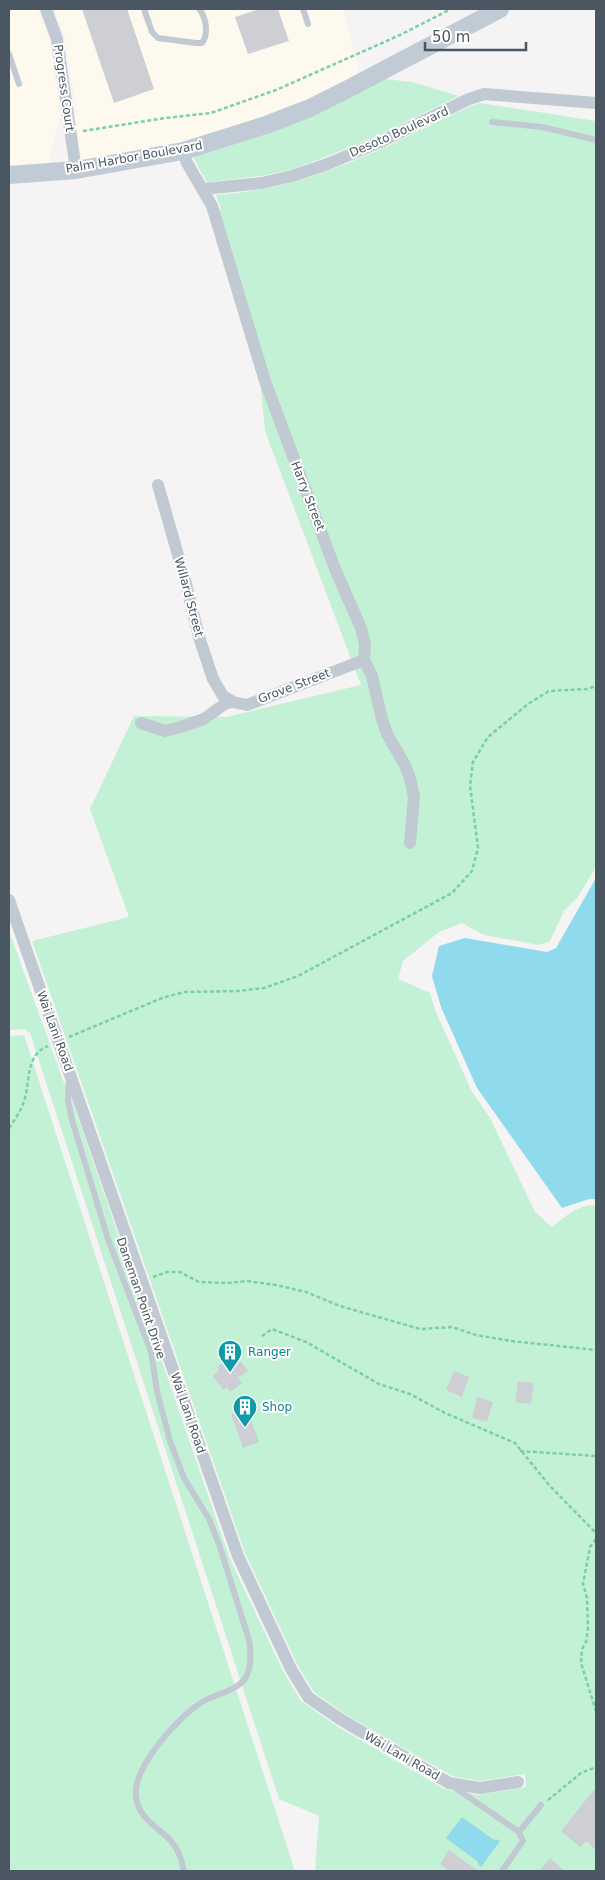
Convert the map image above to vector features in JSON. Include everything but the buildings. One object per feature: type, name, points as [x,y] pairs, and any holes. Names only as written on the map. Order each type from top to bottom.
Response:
[{"type":"main road","name":"Palm Harbor Boulevard","points":[[9,175],[76,170],[183,151],[230,137],[310,108],[500,9]]},
{"type":"street","name":"Progress Court","points":[[46,9],[57,39],[76,170]]},
{"type":"street","name":"Desoto Boulevard","points":[[203,189],[262,183],[326,165],[380,142],[469,99],[484,94],[596,103]]},
{"type":"street","name":"Harry Street","points":[[183,151],[187,163],[210,202],[216,218],[265,381],[335,569],[361,628],[365,644],[364,660],[372,676],[387,734],[405,765],[410,778],[414,797],[410,843]]},
{"type":"street","name":"Willard Street","points":[[158,485],[184,576],[199,638],[213,679],[223,696],[233,702]]},
{"type":"street","name":"Grove Street","points":[[141,723],[165,731],[181,728],[204,719],[226,703],[233,702],[247,705],[364,660]]},
{"type":"street","name":"Wai Lani Road","points":[[9,900],[238,1556],[295,1676],[308,1697],[340,1719],[449,1783],[480,1788],[518,1782]]},
{"type":"lane","points":[[144,9],[152,32],[158,38],[202,43],[206,33],[204,15],[199,9]]},
{"type":"lane","points":[[303,9],[308,24]]},
{"type":"lane","points":[[9,54],[19,84]]},
{"type":"lane","points":[[492,122],[542,127],[596,140]]},
{"type":"lane","name":"Daneman Point Drive","points":[[70,1071],[68,1096],[72,1120],[108,1239],[151,1352],[157,1391],[170,1441],[184,1478],[208,1519],[219,1544],[240,1607],[250,1647],[250,1666],[246,1678],[239,1686],[217,1694],[198,1705],[176,1724],[145,1763],[137,1786],[136,1796],[140,1811],[150,1824],[170,1840],[177,1850],[184,1871]]},
{"type":"lane","points":[[449,1783],[519,1832],[523,1841],[502,1871]]},
{"type":"lane","points":[[519,1832],[541,1805]]},
{"type":"path","points":[[71,133],[165,118],[211,113],[276,90],[400,35],[451,9]]},
{"type":"path","points":[[9,1128],[24,1104],[34,1056],[44,1047],[162,998],[184,992],[238,992],[264,988],[298,976],[452,893],[472,872],[478,848],[470,786],[473,762],[488,737],[528,704],[549,691],[587,689],[596,686]]},
{"type":"path","points":[[142,1281],[167,1272],[180,1272],[200,1282],[227,1283],[247,1281],[276,1285],[306,1292],[340,1306],[420,1329],[452,1327],[476,1335],[511,1341],[596,1350]]},
{"type":"path","points":[[262,1336],[272,1329],[306,1342],[379,1384],[410,1394],[445,1413],[515,1443],[549,1485],[596,1534]]},
{"type":"path","points":[[520,1451],[596,1456]]},
{"type":"path","points":[[596,1539],[590,1547],[583,1584],[587,1598],[588,1628],[586,1642],[582,1649],[581,1663],[596,1711]]},
{"type":"path","points":[[541,1805],[560,1792],[581,1773],[596,1767]]},
{"type":"shaded area","points":[[9,9],[37,9],[50,41],[61,116],[48,165],[9,168]]},
{"type":"shaded area","points":[[54,9],[343,9],[359,76],[301,104],[182,144],[64,163],[76,114],[65,37]]},
{"type":"green space","points":[[384,79],[412,82],[459,96],[377,136],[290,170],[261,176],[207,182],[200,171],[193,155]]},
{"type":"green space","points":[[480,103],[596,121],[596,867],[577,898],[564,911],[550,941],[539,945],[484,935],[462,923],[439,932],[403,961],[398,979],[430,993],[435,1010],[471,1090],[490,1118],[535,1212],[552,1227],[578,1209],[589,1205],[596,1205],[596,1871],[315,1871],[319,1816],[279,1799],[30,1033],[24,1029],[9,1030],[9,931],[64,1083],[66,1083],[230,1559],[284,1673],[301,1701],[335,1725],[444,1789],[478,1795],[526,1787],[525,1774],[480,1781],[452,1776],[345,1714],[314,1692],[298,1666],[245,1553],[32,941],[129,917],[90,809],[134,716],[226,717],[361,685],[265,431],[260,381],[214,212],[221,209],[216,195],[268,188],[318,174],[367,155]]},
{"type":"green space","points":[[24,1035],[295,1871],[9,1871],[9,1036]]},
{"type":"water","points":[[596,878],[596,1199],[589,1199],[562,1208],[477,1088],[441,1007],[432,976],[439,946],[465,938],[547,952],[556,948]]},
{"type":"water","points":[[462,1817],[494,1840],[500,1841],[481,1867],[478,1862],[446,1838]]},
{"type":"place","name":"Ranger","points":[[230,1373]]},
{"type":"place","name":"Shop","points":[[245,1428]]}]
